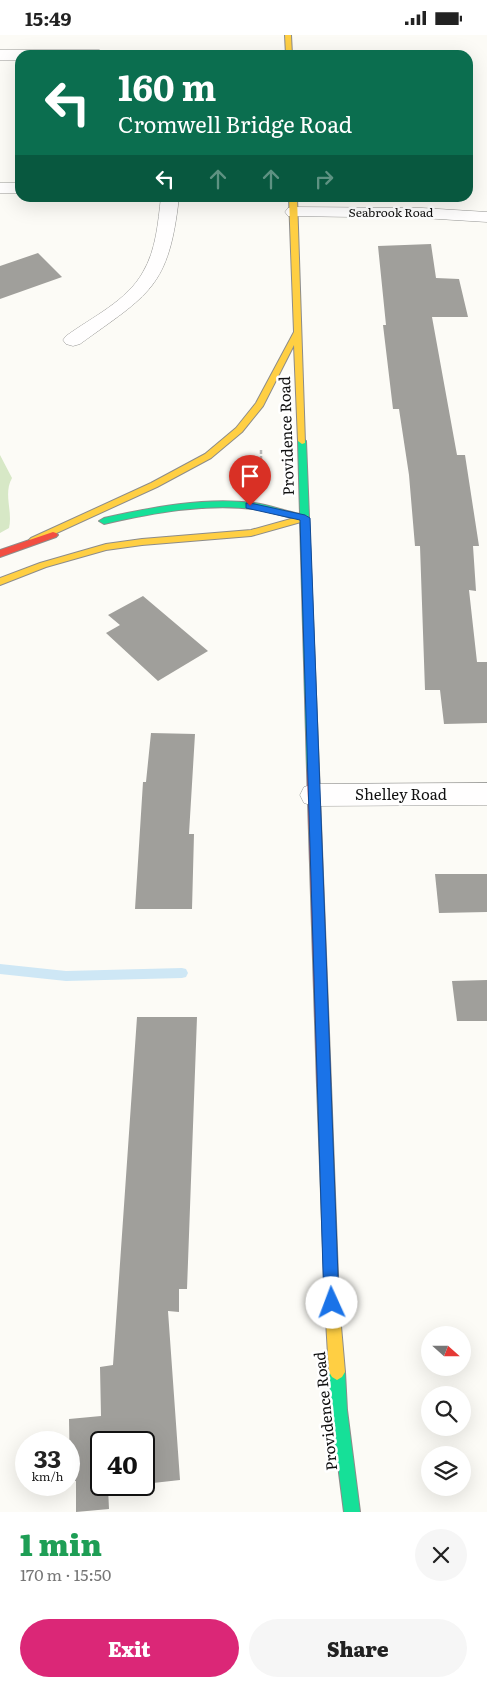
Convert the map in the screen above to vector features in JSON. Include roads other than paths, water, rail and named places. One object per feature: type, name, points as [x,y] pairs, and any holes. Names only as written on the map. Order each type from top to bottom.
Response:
[{"type":"street","points":[[288,35],[289,50]]},
{"type":"street","points":[[0,55],[15,55]]},
{"type":"street","points":[[0,188],[15,188]]},
{"type":"street","points":[[73,340],[125,302],[148,279],[157,263],[166,232],[169,202]]},
{"type":"street","name":"Seabrook Road","points":[[294,205],[487,217]]},
{"type":"street","name":"Providence Road","points":[[294,205],[332,1303],[339,1410],[352,1512]]},
{"type":"street","points":[[0,555],[154,485],[208,456],[239,430],[260,404],[298,330]]},
{"type":"street","points":[[34,540],[137,513],[193,507],[250,506],[305,518]]},
{"type":"street","points":[[0,582],[43,565],[106,547],[142,542],[251,533],[305,518]]},
{"type":"street","name":"Shelley Road","points":[[314,795],[487,794]]},
{"type":"waterway","points":[[0,969],[66,976],[182,973]]}]
